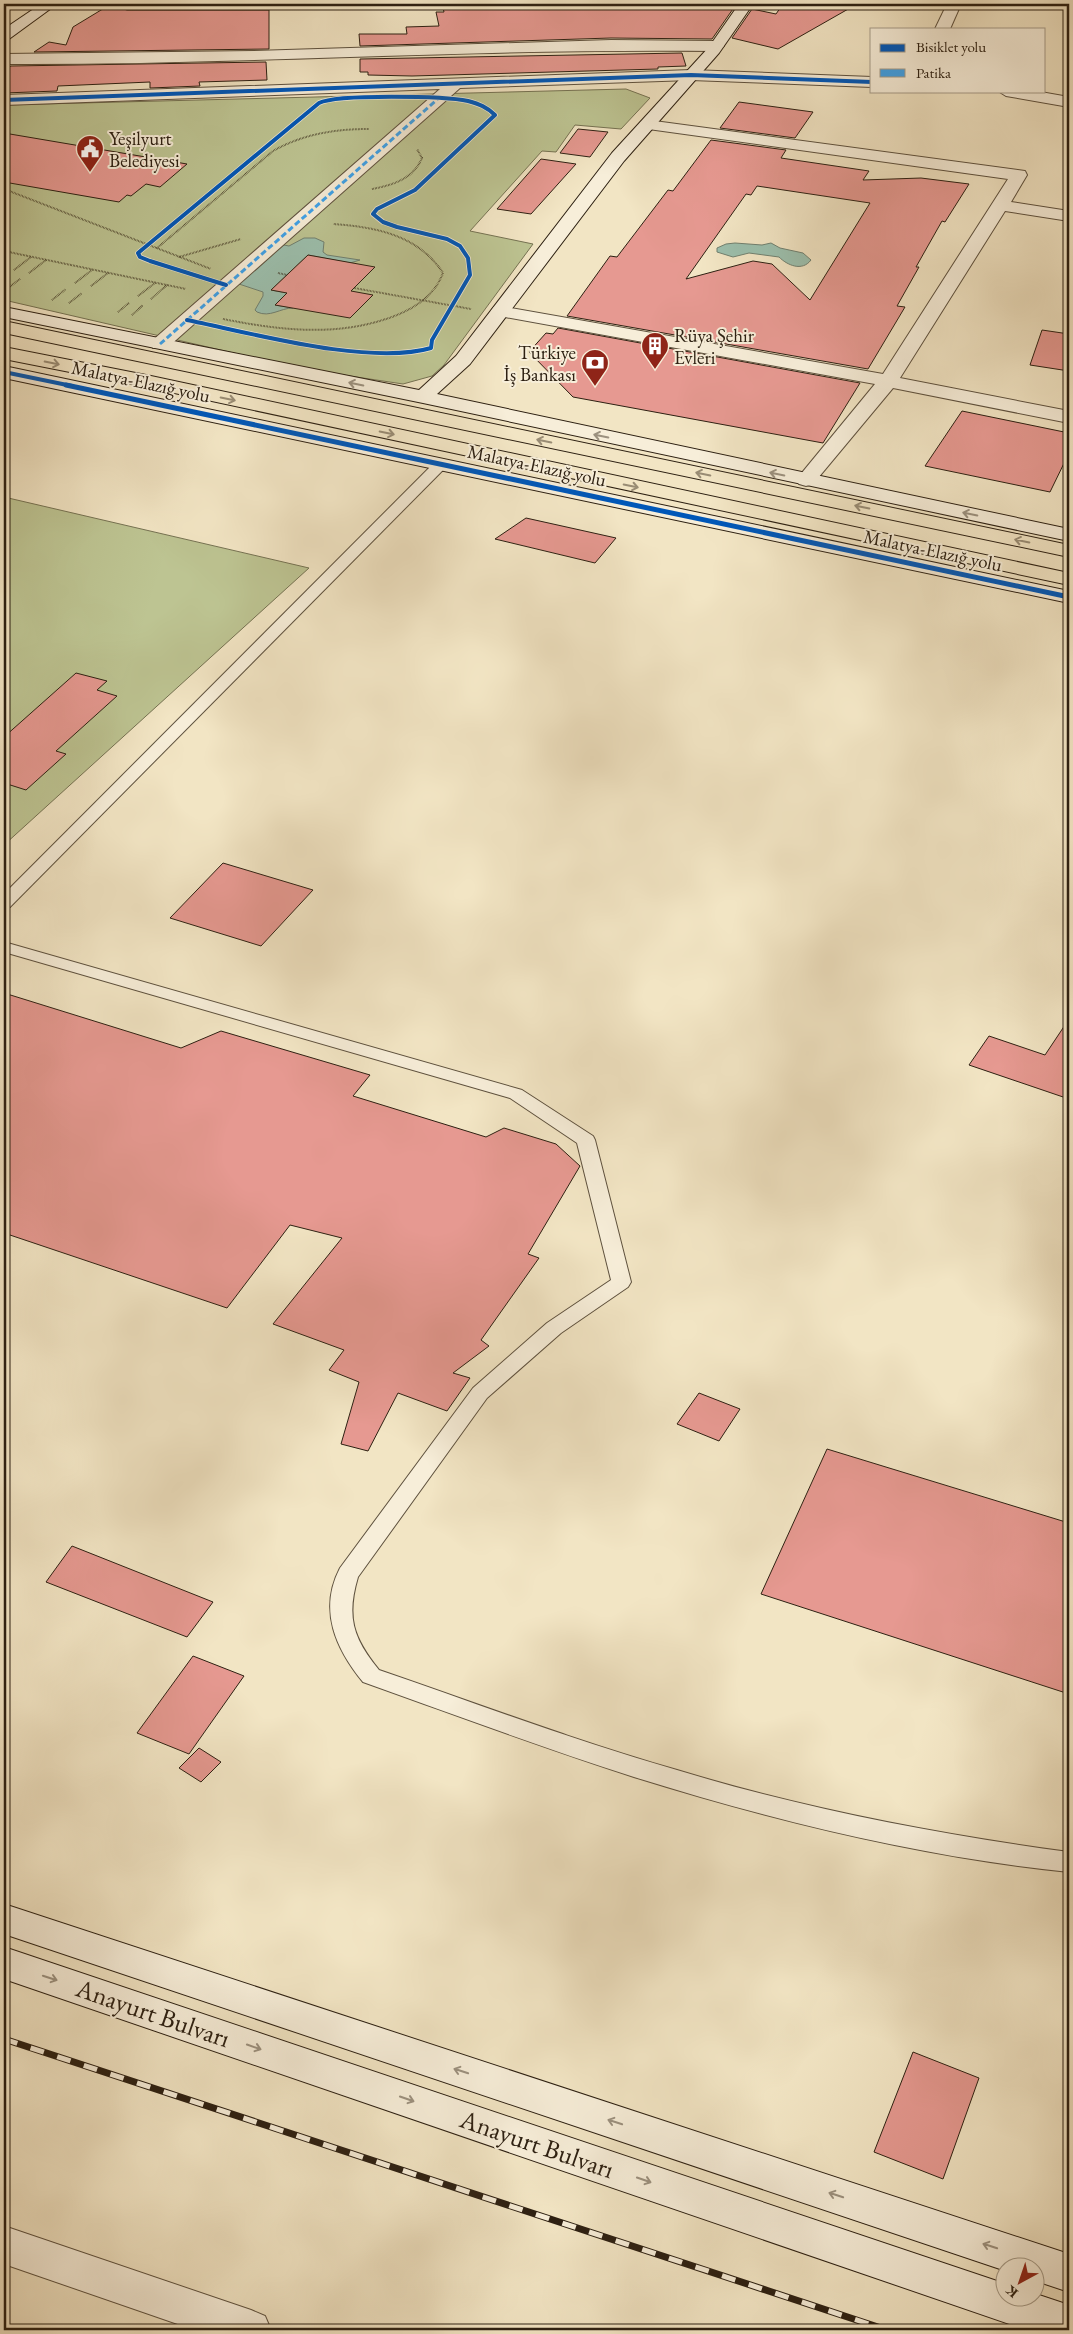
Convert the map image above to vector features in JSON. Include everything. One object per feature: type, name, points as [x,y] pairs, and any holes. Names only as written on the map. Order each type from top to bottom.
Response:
[{"type":"highway","name":"Malatya-Elazığ yolu","points":[[4,327],[1069,551]]},
{"type":"highway","name":"Malatya-Elazığ yolu","points":[[4,354],[151,382],[1069,579]]},
{"type":"street","points":[[4,36],[50,4]]},
{"type":"street","points":[[127,4],[212,4]]},
{"type":"street","points":[[423,397],[463,360],[618,158],[716,46],[746,4]]},
{"type":"street","points":[[942,28],[954,4]]},
{"type":"street","points":[[4,59],[269,56],[611,45],[716,46]]},
{"type":"street","points":[[269,56],[270,89]]},
{"type":"street","points":[[4,100],[691,75],[870,82]]},
{"type":"street","points":[[160,344],[455,84]]},
{"type":"street","points":[[1012,92],[1069,102]]},
{"type":"street","points":[[647,125],[1019,175],[888,381],[806,480]]},
{"type":"street","points":[[999,205],[1069,216]]},
{"type":"street","points":[[4,312],[423,397],[1069,535]]},
{"type":"street","points":[[499,312],[888,381],[1069,417]]},
{"type":"street","points":[[4,372],[1069,597]]},
{"type":"street","name":"Anayurt Bulvarı","points":[[4,1919],[1069,2273]]},
{"type":"street","name":"Anayurt Bulvarı","points":[[4,1962],[1069,2325]]},
{"type":"street","points":[[4,2245],[251,2330]]},
{"type":"lane","points":[[4,903],[441,464]]},
{"type":"lane","points":[[4,947],[516,1094],[586,1140],[621,1282],[554,1328],[480,1393],[348,1574],[342,1590],[341,1623],[345,1639],[356,1658],[371,1676],[630,1765],[720,1793],[813,1817],[908,1838],[1069,1862]]},
{"type":"path","points":[[157,248],[273,151],[288,142],[320,132],[355,129],[387,132],[414,144],[422,158],[413,174],[385,187],[329,195]]},
{"type":"path","points":[[234,173],[270,144]]},
{"type":"path","points":[[4,189],[235,278]]},
{"type":"path","points":[[191,316],[266,328],[316,332],[356,329],[405,312],[423,300],[440,282],[443,273],[438,262],[412,243],[387,233],[359,226],[298,223]]},
{"type":"path","points":[[141,250],[155,238]]},
{"type":"path","points":[[179,256],[243,238]]},
{"type":"path","points":[[4,251],[216,295]]},
{"type":"path","points":[[14,270],[32,257]]},
{"type":"path","points":[[29,273],[46,260]]},
{"type":"path","points":[[75,283],[92,270]]},
{"type":"path","points":[[91,286],[108,273]]},
{"type":"path","points":[[4,291],[20,279]]},
{"type":"path","points":[[138,296],[155,282]]},
{"type":"path","points":[[151,299],[168,285]]},
{"type":"path","points":[[354,288],[423,300],[450,308],[499,312]]},
{"type":"path","points":[[450,308],[457,296]]},
{"type":"path","points":[[191,316],[227,328]]},
{"type":"shaded area","points":[[626,89],[650,98],[621,129],[575,125],[556,152],[542,151],[470,231],[533,244],[444,365],[432,376],[403,384],[303,369],[4,300],[4,105]]},
{"type":"shaded area","points":[[304,238],[315,238],[324,242],[323,252],[327,255],[360,260],[350,263],[308,255],[271,290],[287,293],[275,305],[293,308],[266,314],[257,312],[255,310],[263,296],[263,292],[236,283],[279,244],[289,246]]},
{"type":"shaded area","points":[[735,243],[762,245],[771,243],[780,248],[803,253],[811,260],[803,266],[795,266],[786,263],[779,257],[749,253],[733,257],[717,252],[717,248]]},
{"type":"shaded area","points":[[4,497],[309,568],[4,845]]},
{"type":"building","points":[[111,4],[118,4],[120,8],[127,10],[269,10],[269,49],[34,52],[49,42],[66,45],[73,27]]},
{"type":"building","points":[[442,4],[724,4],[735,6],[712,39],[611,38],[360,46],[359,34],[407,34],[406,27],[439,26],[436,12],[444,12]]},
{"type":"building","points":[[783,4],[857,4],[778,49],[732,38],[752,9],[776,14]]},
{"type":"building","points":[[682,53],[686,66],[658,67],[658,69],[412,76],[368,75],[368,72],[360,72],[360,59]]},
{"type":"building","points":[[266,62],[267,80],[199,82],[200,86],[150,88],[150,82],[58,86],[57,91],[4,93],[4,70],[11,66]]},
{"type":"building","points":[[739,102],[813,112],[795,138],[720,128]]},
{"type":"building","points":[[578,129],[608,132],[590,157],[560,153]]},
{"type":"building","name":"Yeşilyurt Belediyesi","points":[[4,133],[187,164],[160,187],[146,184],[131,196],[127,195],[119,202],[4,182]]},
{"type":"building","points":[[711,140],[786,150],[781,158],[869,171],[863,180],[921,178],[969,184],[945,222],[942,221],[916,267],[919,267],[897,306],[905,307],[868,369],[567,316],[610,256],[617,257],[668,190],[673,191]],"holes":[[[757,186],[870,203],[810,300],[772,264],[753,261],[686,279],[746,194],[751,195]]]},
{"type":"building","points":[[541,159],[576,164],[531,214],[497,209]]},
{"type":"building","points":[[308,255],[375,267],[351,291],[373,295],[350,318],[275,305],[287,293],[271,290]]},
{"type":"building","name":"Rüya Şehir Evleri","points":[[558,328],[860,383],[823,443],[573,397],[529,352],[546,333],[553,334]]},
{"type":"building","points":[[1042,330],[1069,334],[1069,371],[1030,365]]},
{"type":"building","points":[[962,411],[1069,433],[1069,453],[1050,492],[925,466]]},
{"type":"building","points":[[526,518],[616,538],[595,563],[495,539]]},
{"type":"building","points":[[76,673],[107,681],[97,690],[117,696],[56,751],[66,754],[26,790],[4,783],[4,737]]},
{"type":"building","points":[[223,863],[313,890],[261,946],[170,918]]},
{"type":"building","points":[[4,993],[181,1048],[221,1031],[370,1075],[353,1096],[486,1137],[504,1128],[556,1144],[580,1166],[528,1254],[539,1258],[481,1340],[489,1346],[453,1373],[470,1378],[447,1411],[398,1393],[368,1451],[341,1444],[359,1382],[329,1370],[344,1350],[273,1324],[342,1238],[290,1225],[227,1308],[4,1233]]},
{"type":"building","points":[[1069,1019],[1069,1099],[969,1065],[989,1036],[1045,1055]]},
{"type":"building","points":[[699,1393],[740,1409],[719,1441],[677,1424]]},
{"type":"building","points":[[827,1449],[1069,1523],[1069,1694],[761,1594]]},
{"type":"building","points":[[72,1546],[213,1602],[187,1637],[46,1582]]},
{"type":"building","points":[[193,1656],[244,1676],[189,1754],[137,1733]]},
{"type":"building","points":[[199,1748],[221,1762],[201,1782],[179,1768]]},
{"type":"building","points":[[913,2052],[979,2078],[943,2179],[874,2152]]},
{"type":"railway","points":[[4,2039],[887,2330]]},
{"type":"marked path","points":[[160,344],[440,97]]},
{"type":"cycle path","points":[[4,100],[691,75],[870,82]]},
{"type":"cycle path","points":[[187,320],[314,345],[386,354],[414,353],[431,348],[432,340],[470,275],[468,258],[460,246],[447,239],[397,227],[383,222],[373,214],[377,209],[415,190],[495,115],[486,107],[468,101],[444,98],[325,100],[319,103],[138,253],[140,257],[150,261],[226,285]]},
{"type":"cycle path","points":[[4,372],[1069,597]]},
{"type":"place","name":"Yeşilyurt Belediyesi","points":[[90,173]]},
{"type":"place","name":"Rüya Şehir Evleri","points":[[655,370]]},
{"type":"place","name":"Türkiye İş Bankası","points":[[595,387]]}]
